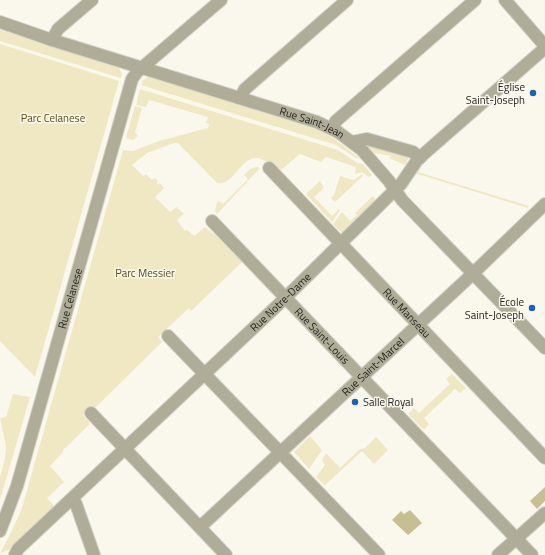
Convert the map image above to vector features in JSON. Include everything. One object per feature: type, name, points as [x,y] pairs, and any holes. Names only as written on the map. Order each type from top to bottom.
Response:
[{"type":"street","points":[[52,40],[58,29],[92,0]]},
{"type":"street","name":"Rue Celanese","points":[[0,531],[17,486],[131,83],[134,76],[142,68],[221,0]]},
{"type":"street","points":[[240,98],[245,89],[347,0]]},
{"type":"street","points":[[332,128],[336,121],[474,0]]},
{"type":"street","points":[[505,0],[545,47]]},
{"type":"street","name":"Rue Saint-Jean","points":[[0,22],[52,40],[332,128],[352,142],[369,158],[396,190],[402,200],[545,348]]},
{"type":"street","name":"Rue Notre-Dame","points":[[15,555],[18,549],[205,374],[396,190],[420,158],[545,47]]},
{"type":"street","points":[[352,142],[367,138],[413,152],[420,158]]},
{"type":"street","name":"Rue Manseau","points":[[269,168],[545,458]]},
{"type":"street","name":"Rue Saint-Marcel","points":[[200,527],[362,377],[545,204]]},
{"type":"street","name":"Rue Saint-Louis","points":[[212,221],[532,555]]},
{"type":"street","points":[[168,336],[379,555]]},
{"type":"street","points":[[91,413],[226,555]]},
{"type":"street","points":[[72,498],[76,504],[94,555]]},
{"type":"street","points":[[498,555],[545,513]]},
{"type":"green space","points":[[0,30],[119,68],[122,74],[121,78],[0,41]]},
{"type":"green space","name":"Parc Celanese","points":[[0,44],[119,81],[35,377],[0,341]]},
{"type":"green space","points":[[149,77],[316,129],[335,139],[360,159],[336,145],[141,85],[143,80]]},
{"type":"green space","name":"Parc Messier","points":[[140,89],[338,150],[357,163],[363,164],[372,175],[369,177],[362,172],[355,174],[356,167],[326,157],[321,162],[300,154],[281,170],[272,163],[257,158],[251,159],[241,166],[228,180],[223,183],[217,183],[178,143],[174,143],[147,153],[132,165],[143,176],[146,174],[152,180],[155,178],[158,181],[158,185],[160,183],[164,188],[155,197],[170,212],[177,207],[184,214],[177,220],[185,231],[187,230],[194,236],[205,227],[218,237],[242,262],[191,311],[189,308],[158,337],[162,342],[95,408],[92,406],[83,415],[89,422],[89,425],[63,450],[63,452],[50,466],[64,482],[47,498],[54,506],[9,550],[0,553],[22,508],[123,150],[133,151],[159,141],[208,128],[209,124],[206,123],[208,117],[149,100],[146,107],[136,105]]},
{"type":"green space","points":[[135,106],[142,108],[135,132],[138,136],[133,140],[126,138]]},
{"type":"green space","points":[[364,143],[408,156],[408,159],[405,165],[389,158],[392,156],[374,153]]},
{"type":"green space","points":[[256,167],[260,168],[217,214],[215,211],[217,202],[219,201],[223,204],[248,179],[244,175],[250,169]]},
{"type":"green space","points":[[418,172],[529,206],[528,208],[417,174]]},
{"type":"green space","points":[[362,174],[363,176],[335,202],[331,198],[334,195],[340,176],[354,180]]},
{"type":"green space","points":[[320,181],[324,188],[314,197],[332,216],[339,209],[340,210],[332,222],[306,194]]},
{"type":"green space","points":[[373,196],[376,200],[342,233],[333,224],[342,212],[350,221],[357,215],[355,213]]},
{"type":"green space","points":[[452,374],[466,388],[460,393],[455,389],[424,418],[429,424],[424,430],[408,414],[414,408],[419,413],[450,384],[446,379]]},
{"type":"green space","points":[[13,394],[30,397],[0,500],[0,477],[5,458],[6,446],[0,418],[6,417]]},
{"type":"green space","points":[[310,436],[322,450],[309,469],[294,452]]},
{"type":"green space","points":[[376,437],[388,450],[374,464],[362,451],[325,485],[316,477],[325,465],[322,460],[326,453],[340,468],[360,449],[365,448]]},
{"type":"shaded area","points":[[545,487],[545,501],[537,509],[530,501]]},
{"type":"shaded area","points":[[410,510],[422,523],[408,535],[392,520],[401,511],[404,514]]},
{"type":"place","name":"Église Saint-Joseph","points":[[533,93]]},
{"type":"place","name":"École Saint-Joseph","points":[[532,308]]},
{"type":"place","name":"Salle Royal","points":[[355,402]]}]
